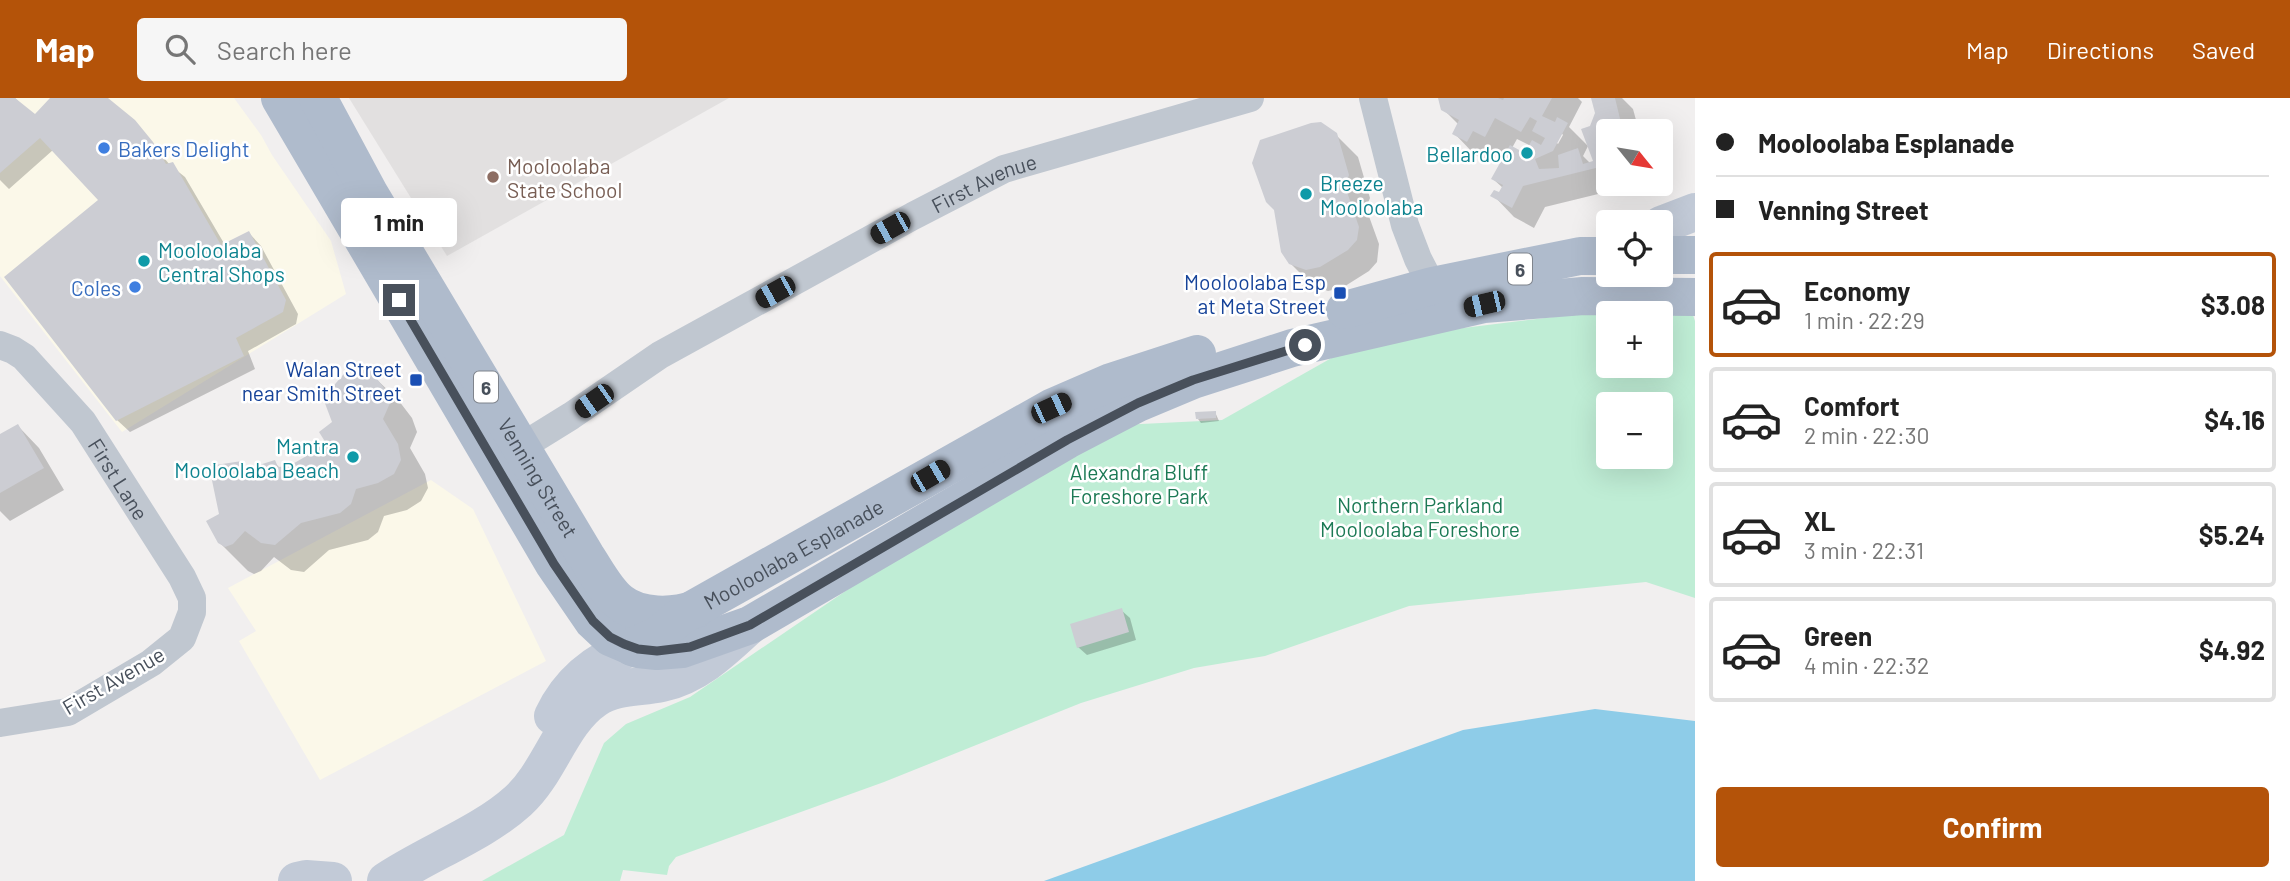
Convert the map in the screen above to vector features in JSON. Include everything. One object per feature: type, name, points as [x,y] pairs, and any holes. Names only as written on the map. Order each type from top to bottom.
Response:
[{"type":"main road","name":"Venning Street","points":[[280,98],[554,564],[593,621],[610,637],[632,647],[657,651],[676,650],[750,625]]},
{"type":"main road","name":"Venning Street","points":[[318,98],[369,193],[586,556],[619,601],[634,609],[661,615],[683,613],[698,608]]},
{"type":"main road","points":[[1673,220],[1695,212]]},
{"type":"main road","name":"Mooloolaba Esplanade","points":[[530,788],[550,722],[564,695],[589,670],[614,654],[657,636],[681,616],[1025,422],[1082,394],[1156,366],[1432,286],[1596,254]]},
{"type":"main road","points":[[1673,255],[1695,255]]},
{"type":"main road","name":"Mooloolaba Esplanade","points":[[384,880],[517,802],[547,765],[576,717],[590,703],[618,689],[663,683],[690,673],[717,656],[750,625],[1067,440],[1154,396],[1193,380],[1292,348],[1484,304],[1583,296],[1695,298]]},
{"type":"main road","points":[[297,881],[306,878],[333,881]]},
{"type":"street","name":"First Avenue","points":[[521,447],[660,355],[1004,169],[1250,98]]},
{"type":"street","points":[[1373,98],[1405,225],[1419,264],[1432,286],[1445,298],[1484,304]]},
{"type":"street","name":"First Lane","points":[[0,345],[24,357],[83,422],[128,490],[182,577],[192,598],[192,612],[182,638]]},
{"type":"street","name":"First Avenue","points":[[0,723],[68,712],[151,663],[182,638]]},
{"type":"shaded area","name":"Mooloolaba Central Shops","points":[[0,98],[234,98],[331,241],[346,294],[122,432],[0,276]]},
{"type":"shaded area","name":"Mooloolaba State School","points":[[349,98],[729,98],[447,256]]},
{"type":"shaded area","points":[[431,480],[473,509],[546,661],[320,780],[239,641],[256,631],[228,588]]},
{"type":"green space","name":"Northern Parkland Mooloolaba Foreshore","points":[[1596,314],[1596,378],[1673,378],[1673,314],[1693,315],[1695,598],[1646,582],[1409,606],[1265,656],[1194,668],[1081,703],[884,782],[676,857],[669,866],[667,875],[623,870],[620,881],[482,881],[564,835],[604,743],[626,724],[690,697],[894,558],[1121,425],[1222,420],[1335,356],[1439,331]]},
{"type":"water","points":[[1595,709],[1695,721],[1695,881],[1044,881],[1463,730]]},
{"type":"building","name":"Mooloolaba Central Shops","points":[[0,98],[15,98],[35,114],[50,98],[108,98],[135,120],[166,164],[173,162],[221,245],[249,231],[286,300],[283,312],[236,338],[244,356],[116,421],[4,277],[98,200],[40,138],[0,173]]},
{"type":"building","name":"Bellardoo","points":[[1438,98],[1552,98],[1542,116],[1555,122],[1557,117],[1568,123],[1553,151],[1535,159],[1539,169],[1559,168],[1558,155],[1578,148],[1583,164],[1593,161],[1581,129],[1590,126],[1595,113],[1591,98],[1615,98],[1620,119],[1596,119],[1596,168],[1523,186],[1512,208],[1490,196],[1494,190],[1499,192],[1503,185],[1491,179],[1510,145],[1521,151],[1528,147],[1532,140],[1541,145],[1545,138],[1532,131],[1537,121],[1530,117],[1521,132],[1495,118],[1485,137],[1473,131],[1467,142],[1452,134],[1459,120],[1441,110]]},
{"type":"building","name":"Breeze Mooloolaba","points":[[1321,122],[1337,133],[1349,175],[1345,186],[1359,227],[1357,240],[1348,250],[1320,267],[1306,270],[1289,264],[1281,252],[1274,210],[1266,202],[1252,163],[1260,140]]},
{"type":"building","name":"Mantra Mooloolaba Beach","points":[[355,361],[371,371],[384,388],[390,403],[383,419],[398,444],[401,460],[394,474],[378,483],[356,489],[351,504],[340,513],[301,523],[275,545],[261,543],[245,531],[233,544],[225,547],[218,543],[206,521],[219,514],[209,466],[242,461],[247,476],[262,474],[259,465],[275,460],[278,467],[289,466],[310,454],[324,440],[319,432],[332,422],[323,398]]},
{"type":"building","points":[[1216,411],[1216,418],[1196,419],[1195,412]]},
{"type":"building","points":[[18,424],[44,468],[0,493],[0,434]]},
{"type":"building","points":[[1122,608],[1129,632],[1077,648],[1070,624]]},
{"type":"place","name":"Bakers Delight","points":[[104,148]]},
{"type":"place","name":"Bellardoo","points":[[1527,153]]},
{"type":"place","name":"Mooloolaba State School","points":[[493,177]]},
{"type":"place","name":"Breeze Mooloolaba","points":[[1306,194]]},
{"type":"place","name":"Mooloolaba Central Shops","points":[[144,261]]},
{"type":"place","name":"Coles","points":[[135,287]]},
{"type":"place","name":"Mooloolaba Esp at Meta Street","points":[[1340,293]]},
{"type":"place","name":"Walan Street near Smith Street","points":[[416,380]]},
{"type":"place","name":"Mantra Mooloolaba Beach","points":[[353,457]]},
{"type":"route","points":[[399,300],[554,564],[593,621],[610,637],[624,644],[657,651],[690,647],[750,625],[948,508],[1138,403],[1193,380],[1305,345]]},
{"type":"park label","name":"Alexandra Bluff Foreshore Park","points":[[1139,483]]}]
